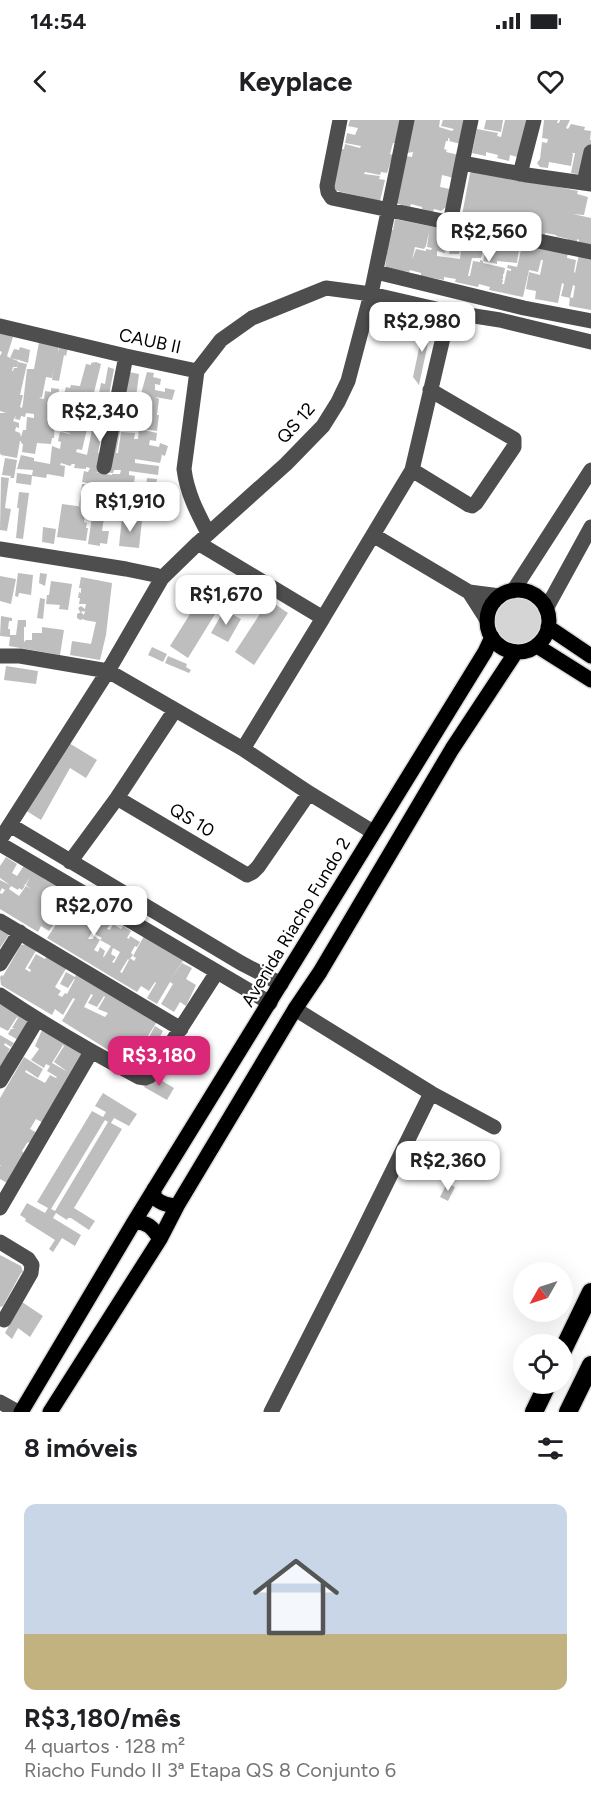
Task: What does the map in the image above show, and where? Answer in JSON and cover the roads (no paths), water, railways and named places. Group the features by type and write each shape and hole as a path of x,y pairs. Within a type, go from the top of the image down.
{"highway":[{"path":"571,1334 591,1292"},
{"path":"568,1412 591,1365"},
{"path":"534,1412 543,1394"}],"main road":[{"path":"523,591 533,594 546,609 549,618 546,634 537,646 524,652 507,650 498,645 488,629 489,611 494,602 507,593 523,591"},
{"path":"548,627 591,656"},
{"name":"Avenida Riacho Fundo 2","path":"20,1412 154,1189 486,652 492,637"},
{"path":"537,646 591,680"},
{"path":"50,1412 160,1239 177,1206 295,1009 320,972 452,749 516,652"},
{"path":"154,1189 154,1197 158,1201 166,1205 177,1206"},
{"path":"134,1222 141,1221 148,1224 160,1239"}],"street":[{"path":"340,120 327,186 332,198 591,252"},
{"name":"QS 12","path":"108,671 162,578 286,464 322,426 338,402 348,381 371,294 407,120"},
{"path":"450,223 471,120"},
{"path":"520,174 534,120"},
{"path":"462,163 587,183 591,152"},
{"path":"376,272 524,308 591,321"},
{"path":"198,371 221,340 252,318 326,288 371,294 591,342"},
{"path":"500,321 505,314 507,303"},
{"path":"519,326 520,313 524,308"},
{"path":"243,749 412,470 449,312"},
{"name":"CAUB II","path":"0,326 198,371 184,469 186,484 203,538"},
{"path":"104,467 126,356"},
{"path":"412,470 472,506 514,447 514,439 430,390"},
{"path":"469,592 507,593 591,470"},
{"path":"546,609 591,527"},
{"path":"373,535 469,592 487,620"},
{"path":"203,538 323,618"},
{"path":"0,549 126,569 162,578"},
{"path":"0,656 20,656 108,671 243,749 373,832"},
{"path":"108,671 0,842 270,1003"},
{"path":"70,862 117,798 175,710"},
{"name":"QS 10","path":"117,798 247,875 258,867 309,793"},
{"path":"10,825 241,963 281,984"},
{"path":"34,864 40,850 44,847"},
{"path":"0,921 181,1029"},
{"path":"0,964 20,932"},
{"path":"233,981 241,963"},
{"path":"0,995 91,1052 145,1078 150,1076 217,972"},
{"path":"295,1009 431,1093 494,1127"},
{"path":"0,1081 37,1020"},
{"path":"0,1208 91,1052"},
{"path":"271,1412 431,1093"},
{"path":"0,1242 32,1265 31,1273 1,1321"},
{"path":"0,1402 20,1412"}]}
